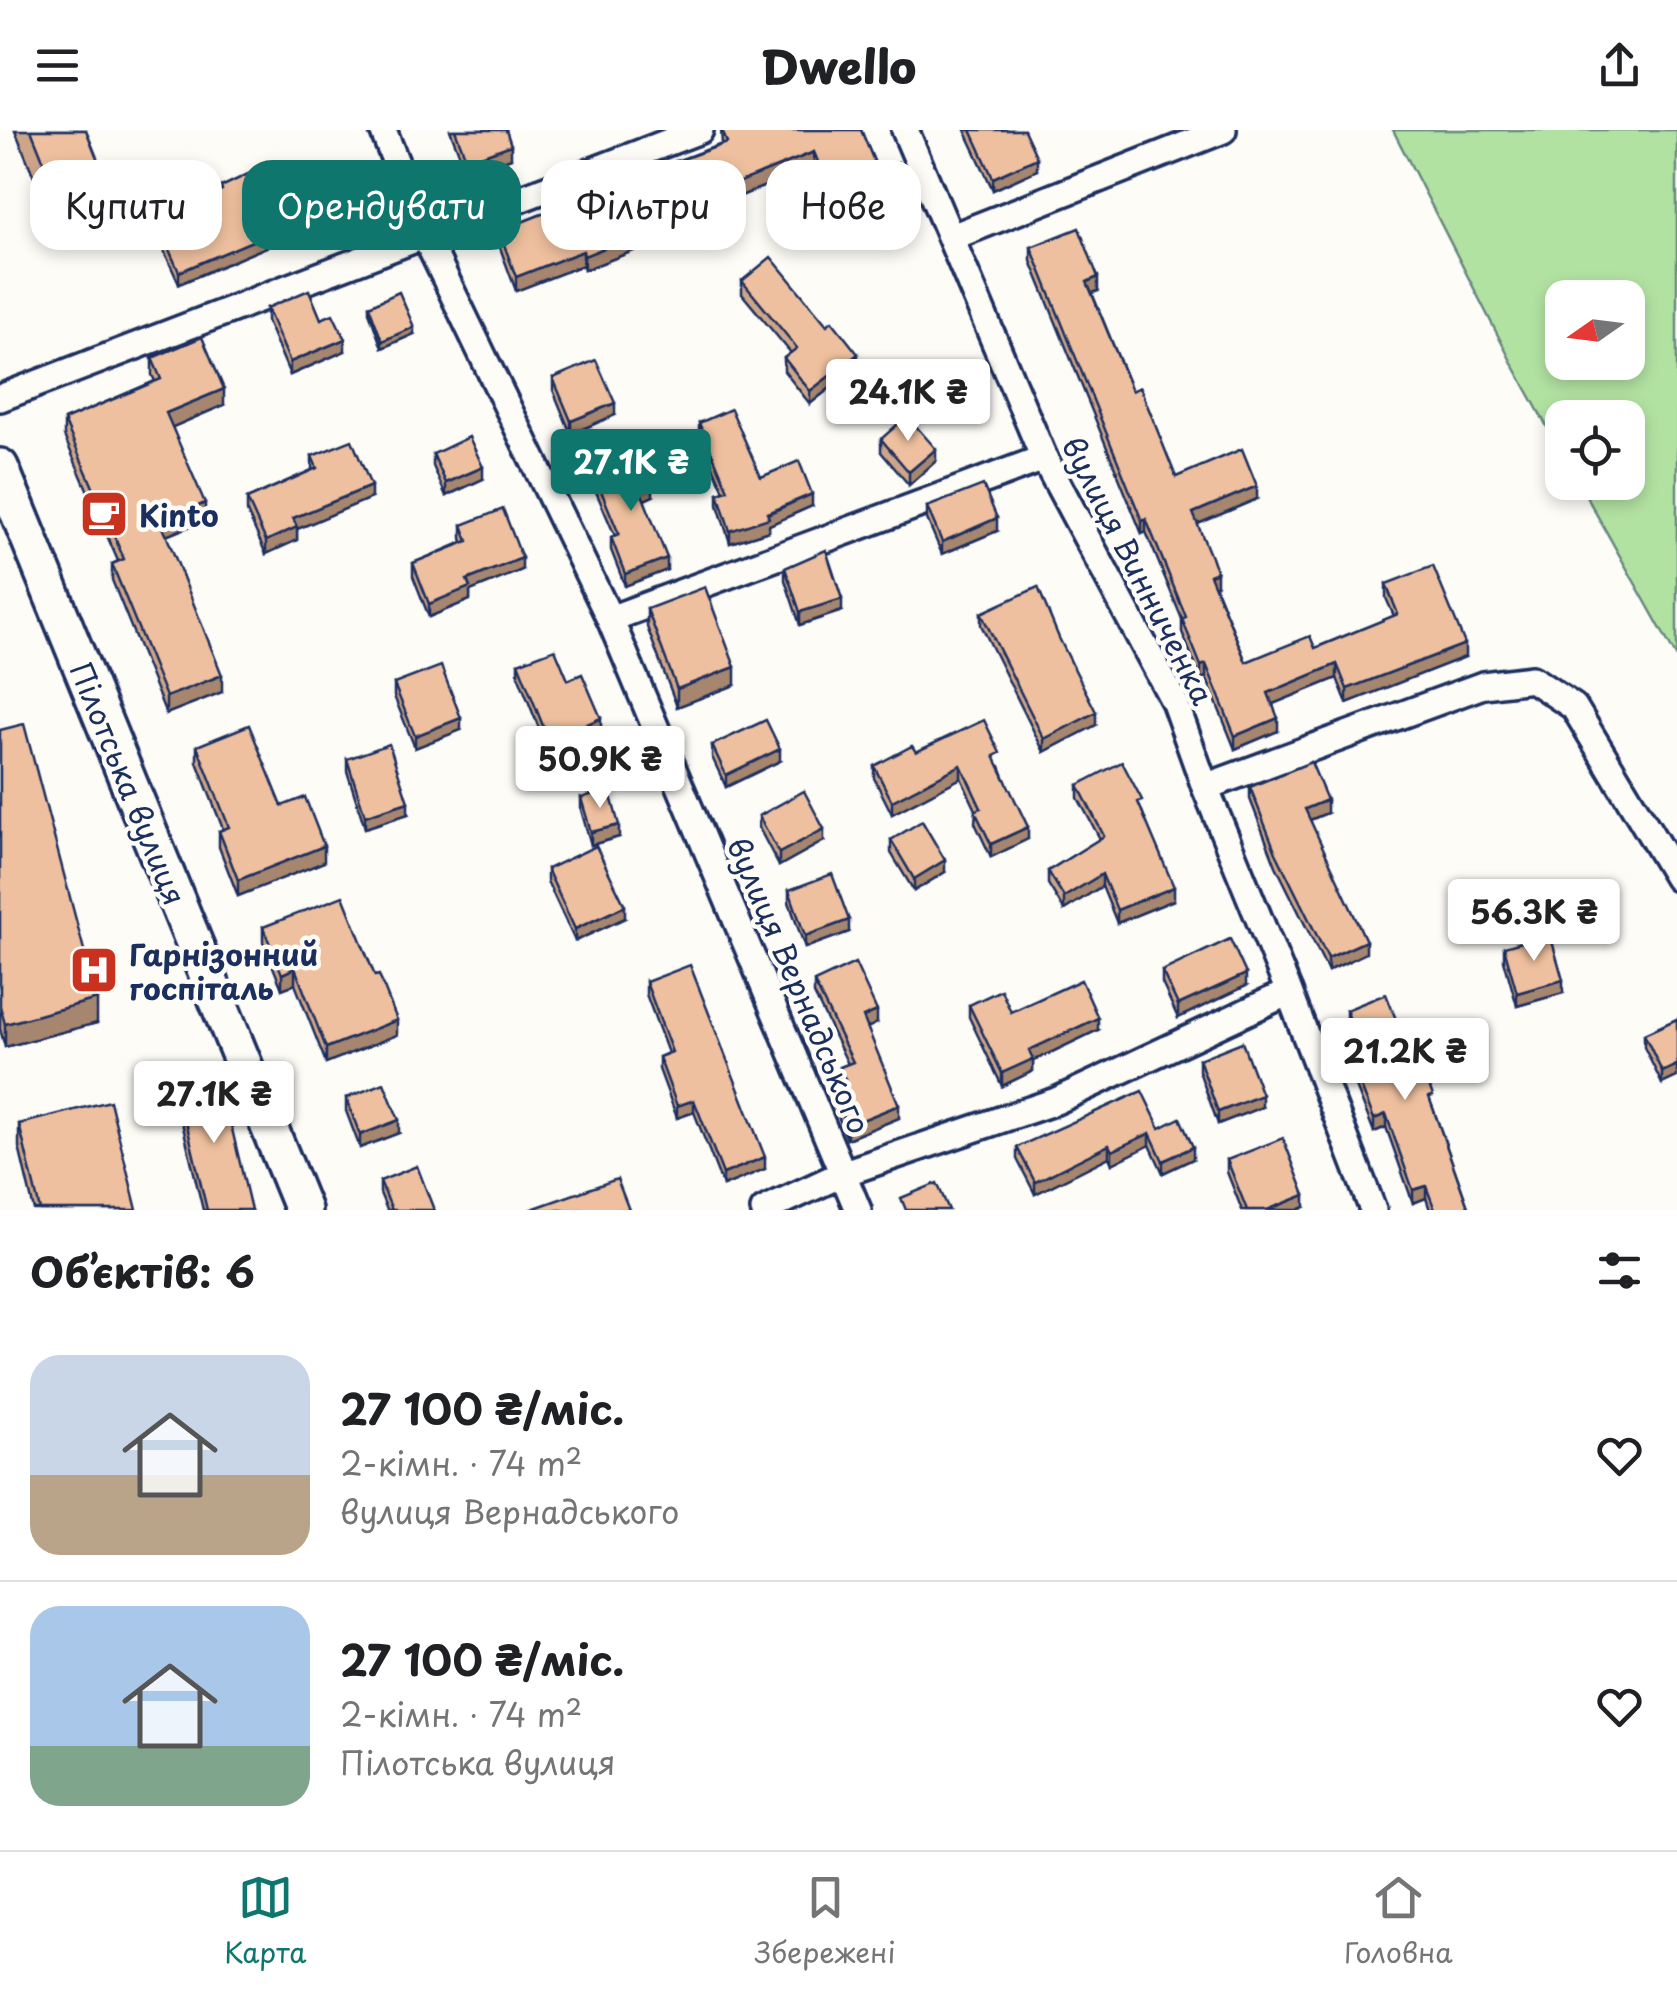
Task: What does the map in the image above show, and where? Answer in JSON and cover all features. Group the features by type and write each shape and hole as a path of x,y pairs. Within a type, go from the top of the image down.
{"street":[{"name":"вулиця Вернадського","path":"383,130 395,160"},
{"path":"521,199 700,130"},
{"name":"вулиця Винниченка","path":"905,130 1044,458 1175,703 1204,787 1289,992 1372,1210"},
{"path":"952,236 1222,130"},
{"path":"0,398 388,250"},
{"name":"вулиця Вернадського","path":"432,250 610,618 858,1210"},
{"path":"610,618 1044,458"},
{"name":"Пілотська вулиця","path":"0,468 303,1210"},
{"path":"1204,787 1483,685 1532,679 1574,707 1677,878"},
{"path":"764,1210 844,1173 1056,1101 1289,992"}],"green space":[{"path":"1393,130 1677,130 1677,658 1589,500 1645,500 1645,400 1545,400 1545,423"}],"building":[{"path":"31,130 86,130 98,160 43,160"},
{"path":"455,130 506,130 511,145 467,160"},
{"path":"722,130 861,130 873,160 817,160 814,152 794,160 766,160 766,171 746,179 746,160 680,160 727,143"},
{"path":"971,130 1024,130 1037,158 993,178"},
{"path":"242,177 242,245 179,272 169,250 222,250 222,187"},
{"path":"541,214 541,250 599,250 584,256 583,251 516,277 506,250 521,250 521,222"},
{"path":"1079,228 1098,277 1087,282 1132,391 1140,387 1176,477 1242,449 1257,486 1193,513 1217,572 1210,575 1246,662 1310,636 1315,648 1398,614 1386,584 1433,566 1465,644 1347,689 1337,664 1268,693 1278,718 1235,736 1206,664 1201,666 1182,619 1186,617 1146,519 1142,521 1031,247"},
{"path":"771,257 827,325 832,321 858,354 810,391 784,358 797,348 742,281"},
{"path":"309,290 321,319 333,314 345,339 290,362 267,308"},
{"path":"399,292 414,327 382,341 369,306"},
{"path":"202,337 224,389 166,413 205,503 161,522 222,675 166,697 112,564 124,559 64,420 161,379 152,358"},
{"path":"596,360 615,403 571,421 553,378"},
{"path":"731,409 761,477 799,461 812,494 767,513 769,518 730,531 718,493 728,490 699,423"},
{"path":"907,416 936,449 909,472 881,439"},
{"path":"469,437 483,467 446,483 433,454"},
{"path":"352,440 371,486 293,518 297,527 266,541 247,499 317,468 312,456"},
{"path":"640,455 653,484 640,489 667,558 625,574 611,537 619,534 594,474"},
{"path":"983,485 997,518 942,542 927,507"},
{"path":"503,509 522,558 467,580 470,587 429,604 413,563 468,541 462,525"},
{"path":"826,550 842,599 800,612 785,568"},
{"path":"705,587 735,667 677,689 647,609"},
{"path":"1038,587 1096,712 1044,739 981,613"},
{"path":"555,649 568,680 582,674 601,718 549,741 518,663"},
{"path":"441,666 461,718 415,736 394,684"},
{"path":"766,720 780,749 726,775 712,745"},
{"path":"984,720 1000,753 994,756 1028,827 991,844 975,811 981,808 961,765 892,801 874,766 912,746 916,752"},
{"path":"24,724 97,999 5,1024 0,1006 0,730"},
{"path":"249,725 282,806 305,797 324,846 238,880 219,831 229,827 197,746"},
{"path":"389,744 408,802 365,816 347,759"},
{"path":"1122,762 1142,800 1138,802 1174,887 1117,910 1102,874 1064,897 1048,871 1104,836 1078,785"},
{"path":"1311,762 1327,800 1305,809 1366,941 1328,958 1276,853 1250,787"},
{"path":"609,789 619,825 591,832 581,798"},
{"path":"804,791 824,829 779,853 759,816"},
{"path":"922,821 945,860 914,879 891,840"},
{"path":"596,846 625,906 575,929 547,869"},
{"path":"832,874 849,920 805,936 789,890"},
{"path":"343,896 397,1020 326,1048 295,968 282,974 263,927"},
{"path":"1550,934 1563,980 1517,993 1504,947"},
{"path":"1230,939 1246,974 1178,1005 1162,971"},
{"path":"855,963 877,1011 863,1017 899,1105 847,1126 833,1091 847,1085 840,1067 853,1062 814,982"},
{"path":"690,965 765,1157 723,1174 694,1100 677,1106 659,1057 672,1052 646,982"},
{"path":"1081,980 1098,1018 1029,1050 1033,1059 1002,1073 969,1005 1001,990 1011,1012"},
{"path":"1386,994 1408,1050 1415,1047 1469,1210 1435,1210 1426,1186 1413,1190 1386,1114 1374,1119 1355,1071 1369,1066 1346,1010"},
{"path":"1677,1019 1677,1065 1662,1072 1644,1034"},
{"path":"1242,1042 1262,1095 1218,1112 1199,1059"},
{"path":"220,1078 251,1210 207,1210 178,1088"},
{"path":"384,1083 399,1120 360,1135 346,1098"},
{"path":"1142,1091 1160,1128 1180,1118 1193,1147 1163,1161 1150,1133 1112,1151 1109,1145 1035,1182 1017,1147"},
{"path":"110,1101 137,1210 40,1210 19,1124"},
{"path":"1283,1138 1305,1195 1267,1210 1247,1210 1227,1160"},
{"path":"417,1166 434,1210 392,1210 380,1181"},
{"path":"617,1179 629,1210 529,1210"},
{"path":"937,1183 949,1210 906,1210 901,1198"}],"place":[{"name":"Kinto","path":"104,514"},
{"name":"Гарнізонний госпіталь","path":"94,970"}]}
